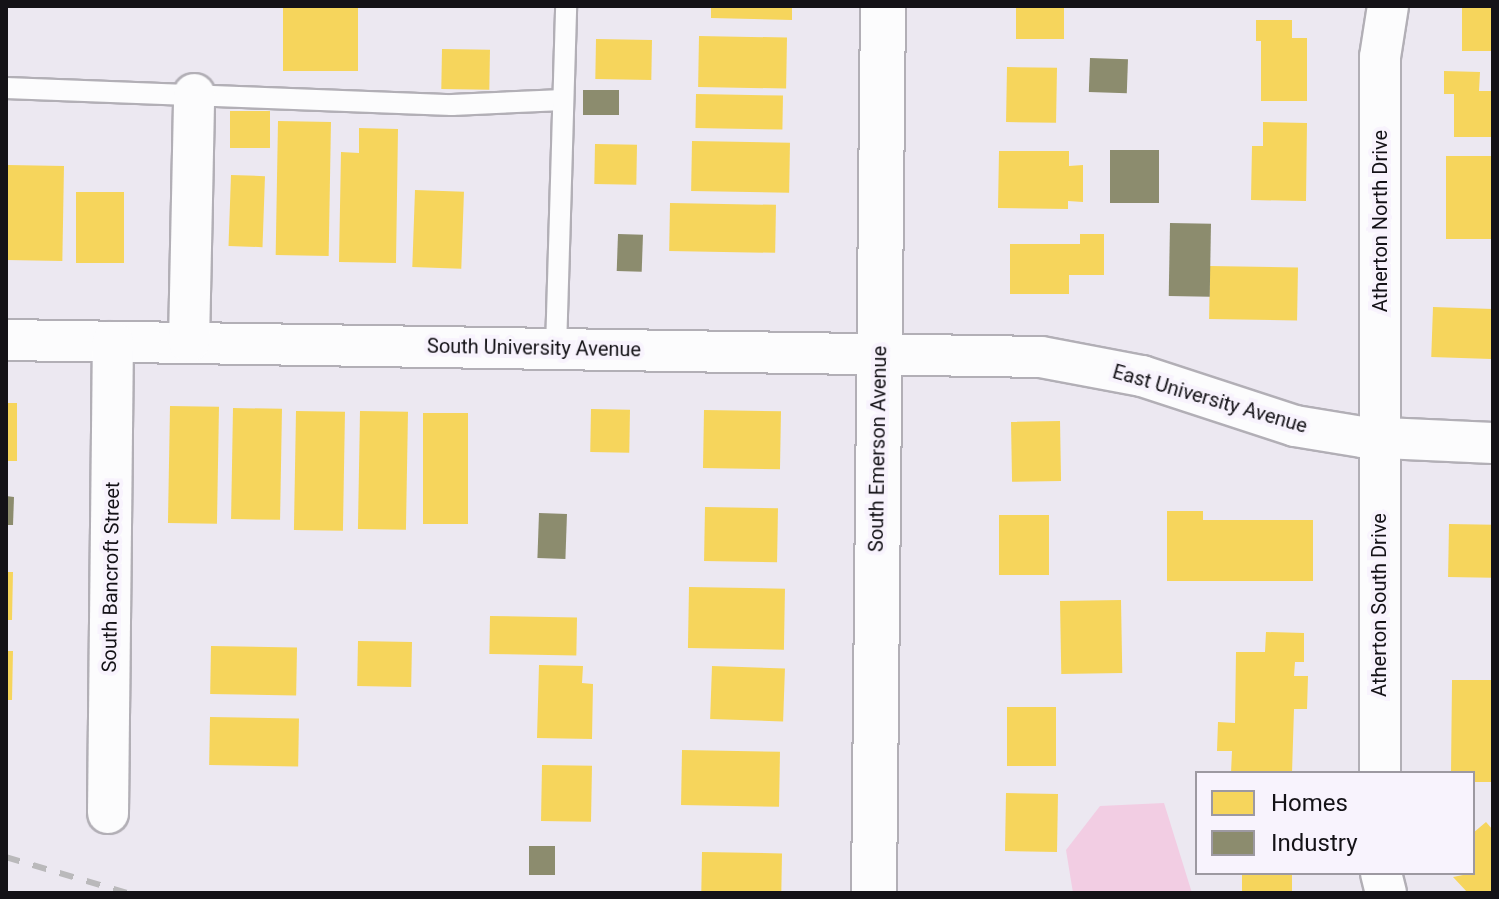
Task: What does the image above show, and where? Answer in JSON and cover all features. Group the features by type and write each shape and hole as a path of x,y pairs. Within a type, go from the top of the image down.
{"main road":[{"name":"South Emerson Avenue","path":"874,893 883,6"}],"street":[{"name":"Atherton North Drive","path":"1379,437 1380,40 1388,6"},
{"path":"189,342 194,94"},
{"path":"6,340 113,342"},
{"name":"South University Avenue","path":"113,342 879,354"},
{"name":"South Bancroft Street","path":"108,813 113,342"},
{"name":"East University Avenue","path":"879,354 1066,361 1142,376 1295,426 1379,437 1493,443"},
{"name":"Atherton South Drive","path":"1379,437 1380,771"}],"lane":[{"path":"556,349 566,6"},
{"path":"6,88 452,105 563,100"}],"shaded area":[{"path":"1164,803 1192,893 1073,893 1066,850 1100,806"}],"building: Homes":[{"path":"283,6 358,6 358,71 283,71"},
{"path":"711,6 792,6 792,20 711,18"},
{"path":"1016,6 1064,6 1064,39 1016,39"},
{"path":"1462,6 1493,6 1493,51 1462,51"},
{"path":"1256,20 1292,20 1292,38 1307,38 1307,101 1261,101 1261,41 1256,41"},
{"path":"699,36 787,38 786,89 698,87"},
{"path":"596,39 652,40 651,80 595,79"},
{"path":"442,49 490,50 489,90 441,89"},
{"path":"1007,67 1057,68 1056,123 1006,122"},
{"path":"1444,71 1480,72 1479,91 1493,91 1493,137 1454,137 1454,94 1444,94"},
{"path":"696,94 783,96 782,130 695,128"},
{"path":"230,111 270,111 270,148 230,148"},
{"path":"278,121 331,122 329,256 276,255"},
{"path":"1263,122 1307,123 1306,201 1251,200 1252,146 1263,146"},
{"path":"359,128 398,129 396,263 339,262 341,152 359,153"},
{"path":"692,141 790,143 789,193 691,191"},
{"path":"595,144 637,145 636,185 594,184"},
{"path":"999,151 1069,151 1069,166 1083,165 1083,202 1068,201 1068,209 998,208"},
{"path":"1446,156 1492,156 1492,239 1446,239"},
{"path":"8,165 64,166 62,261 6,260"},
{"path":"231,175 265,176 263,247 229,246"},
{"path":"415,190 464,192 461,269 412,267"},
{"path":"76,192 124,192 124,263 76,263"},
{"path":"670,203 776,205 775,253 669,251"},
{"path":"1080,234 1104,234 1104,275 1069,275 1069,294 1010,294 1010,244 1080,244"},
{"path":"1210,266 1298,268 1297,321 1209,319"},
{"path":"1433,307 1493,309 1491,359 1431,357"},
{"path":"6,403 17,403 17,461 6,461"},
{"path":"170,406 219,407 217,524 168,523"},
{"path":"233,408 282,409 280,520 231,519"},
{"path":"591,409 630,410 629,453 590,452"},
{"path":"704,410 781,411 780,469 703,468"},
{"path":"296,411 345,412 343,531 294,530"},
{"path":"360,411 408,412 406,530 358,529"},
{"path":"423,413 468,413 468,524 423,524"},
{"path":"1060,421 1061,481 1012,482 1011,422"},
{"path":"705,507 778,508 777,562 704,561"},
{"path":"1167,511 1203,511 1203,520 1313,520 1313,581 1167,581"},
{"path":"999,515 1049,515 1049,575 999,575"},
{"path":"1449,524 1493,525 1492,578 1448,577"},
{"path":"6,572 13,572 12,620 6,620"},
{"path":"689,587 785,589 784,650 688,648"},
{"path":"1121,600 1122,673 1061,674 1060,601"},
{"path":"490,616 577,618 576,656 489,654"},
{"path":"1266,632 1304,633 1304,662 1295,662 1294,676 1308,676 1307,709 1294,709 1292,771 1231,771 1232,751 1217,751 1218,722 1235,723 1236,652 1265,652"},
{"path":"358,641 412,642 411,687 357,686"},
{"path":"211,646 297,648 296,695 210,694"},
{"path":"6,651 13,651 12,700 6,700"},
{"path":"539,665 583,666 582,683 593,684 592,739 537,738"},
{"path":"712,666 785,669 783,722 710,719"},
{"path":"1452,680 1493,680 1493,782 1475,782 1475,771 1451,771"},
{"path":"1007,707 1056,707 1056,766 1007,766"},
{"path":"210,717 299,719 298,767 209,765"},
{"path":"682,750 780,752 779,807 681,805"},
{"path":"542,765 592,766 591,822 541,821"},
{"path":"1006,793 1058,794 1057,852 1005,851"},
{"path":"1486,822 1493,830 1493,893 1468,893 1453,877 1475,875 1475,831"},
{"path":"702,852 782,853 781,893 701,893"},
{"path":"1242,875 1292,875 1292,893 1242,893"}],"building: Industry":[{"path":"1090,58 1128,59 1127,93 1089,92"},
{"path":"583,90 619,90 619,115 583,115"},
{"path":"1110,150 1159,150 1159,203 1110,203"},
{"path":"1170,223 1211,224 1210,297 1169,296"},
{"path":"618,234 643,235 642,272 617,271"},
{"path":"6,496 14,497 13,525 6,525"},
{"path":"539,513 567,514 565,559 537,558"},
{"path":"529,846 555,846 555,875 529,875"}],"railway":[{"path":"6,857 127,893"}]}
